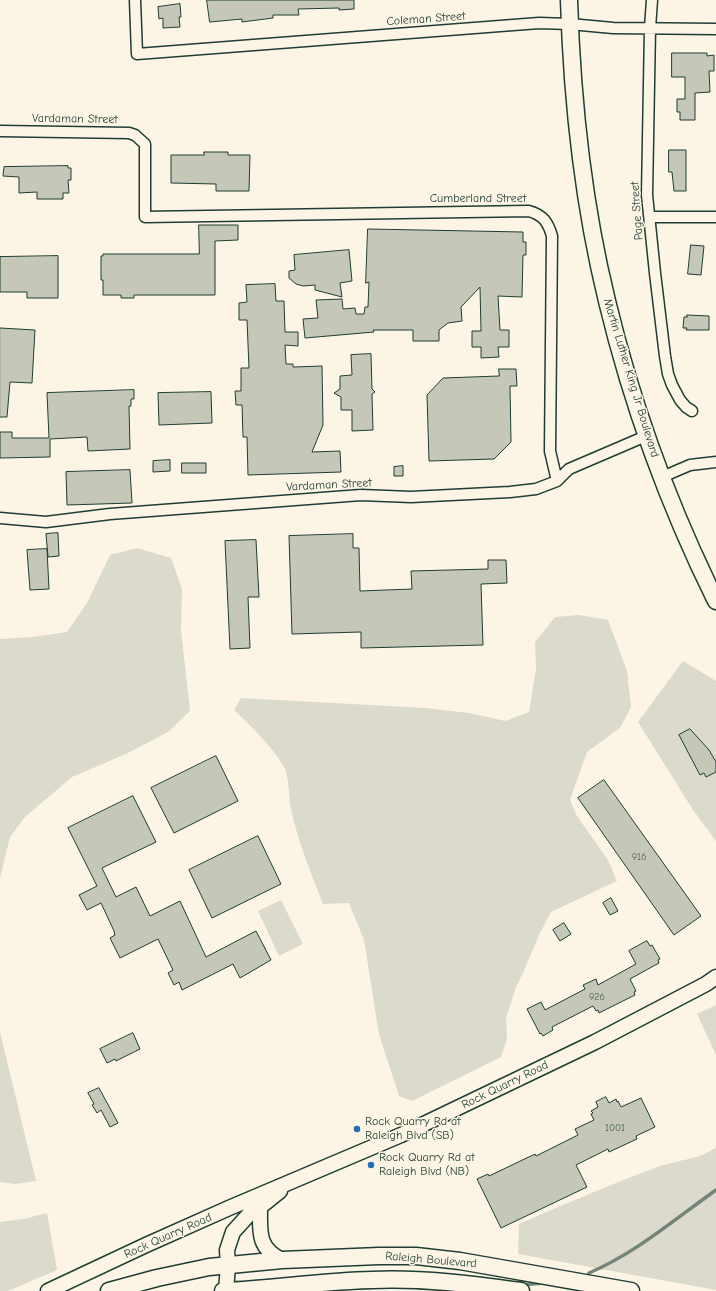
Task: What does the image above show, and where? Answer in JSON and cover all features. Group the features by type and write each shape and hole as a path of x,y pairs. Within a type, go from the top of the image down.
{"main road":[{"name":"Martin Luther King Jr Boulevard","path":"569,0 577,120 587,197 607,301 646,436 690,545 716,601"},
{"name":"Rock Quarry Road","path":"48,1291 269,1190 289,1183 401,1134 582,1048 706,984 716,977"},
{"name":"Rock Quarry Road","path":"226,1291 228,1265 241,1237 258,1215 260,1206 275,1196 289,1183"},
{"path":"260,1206 260,1229 262,1243 271,1255 282,1260"},
{"name":"Raleigh Boulevard","path":"228,1265 282,1260 416,1256 460,1260 596,1288 631,1291"},
{"path":"109,1291 156,1278 208,1267 228,1265"},
{"name":"Raleigh Boulevard","path":"226,1291 329,1282 373,1280 454,1282 521,1291"}],"street":[{"name":"Coleman Street","path":"135,0 138,54 539,23 613,28 716,29"},
{"name":"Page Street","path":"652,0 650,28 647,188 668,374 680,400 692,411"},
{"name":"Vardaman Street","path":"0,131 129,133 135,135 145,144 145,217"},
{"name":"Cumberland Street","path":"145,217 529,211 544,218 552,236 550,451 557,481"},
{"path":"650,218 716,217"},
{"name":"Vardaman Street","path":"0,518 46,522 110,514 361,495 411,497 510,492 536,489 557,481 568,469 646,436"},
{"path":"662,478 690,465 716,462"}],"shaded area":[{"path":"137,548 171,558 182,589 181,630 190,711 168,732 126,754 72,777 25,817 10,837 0,878 0,639 33,637 67,632 87,603 110,555"},
{"path":"579,615 608,620 627,671 631,707 620,728 587,752 570,800 577,816 608,860 617,881 551,912 516,987 506,1018 507,1039 501,1057 412,1101 399,1096 379,1034 364,940 349,903 323,904 297,833 291,809 286,771 267,744 234,710 241,698 426,708 469,713 505,721 529,712 536,669 535,642 555,617"},
{"path":"683,661 716,681 716,841 693,810 638,722"},
{"path":"281,900 303,944 279,956 258,911"},
{"path":"716,1005 716,1055 697,1014"},
{"path":"0,1032 36,1181 15,1184 0,1182"},
{"path":"716,1147 716,1290 518,1254 519,1224 623,1180 665,1164 702,1155"},
{"path":"47,1213 57,1270 8,1291 0,1291 0,1222 23,1219"}],"building":[{"path":"207,0 354,0 354,9 298,9 299,15 273,15 273,18 242,22 242,19 210,22"},
{"path":"180,4 180,27 163,28 163,18 159,19 158,7"},
{"path":"672,53 707,53 707,56 714,55 714,71 709,71 710,92 695,93 695,120 680,120 680,112 677,112 677,99 685,99 685,77 672,77"},
{"path":"669,150 686,150 686,191 674,191 672,172 669,172"},
{"path":"204,152 228,152 228,155 250,155 249,191 216,191 216,184 171,183 171,155 204,155"},
{"path":"68,166 68,168 71,168 71,180 68,180 69,193 63,193 63,199 37,199 37,192 19,193 19,177 3,176 4,167"},
{"path":"199,225 238,225 238,240 215,241 215,295 134,295 134,298 121,298 121,295 103,295 103,280 101,280 101,256 103,256 103,254 199,254"},
{"path":"368,229 523,232 523,242 526,242 526,255 523,255 522,297 498,296 500,330 509,330 509,347 498,347 499,357 481,358 481,347 472,347 472,331 481,331 480,287 461,307 462,321 448,323 439,330 439,341 413,341 413,330 373,330 374,332 305,338 303,319 318,318 316,300 342,299 343,309 355,308 356,314 364,314 365,307 368,307 369,282 366,283"},
{"path":"691,245 704,246 701,275 688,274"},
{"path":"349,250 352,281 340,283 342,297 315,290 315,285 303,286 296,284 289,278 289,271 295,270 294,255"},
{"path":"58,256 58,298 27,298 27,292 0,292 0,257"},
{"path":"275,284 276,301 284,301 285,332 298,332 298,346 285,345 286,364 293,364 293,367 322,366 323,425 312,452 340,451 341,472 248,475 247,437 243,437 242,405 236,405 235,391 241,391 241,368 249,368 247,320 239,320 239,303 247,302 246,285"},
{"path":"687,315 709,316 709,330 686,330 687,328 683,328 684,317 687,317"},
{"path":"0,328 35,330 32,383 10,382 7,417 0,417"},
{"path":"371,354 372,389 375,392 372,394 373,430 352,431 352,410 341,410 341,397 334,393 340,389 340,376 352,375 351,355"},
{"path":"499,369 516,369 517,386 510,386 511,442 494,459 429,461 427,395 443,378 499,376"},
{"path":"134,390 134,399 131,399 131,406 129,406 130,449 88,451 87,437 50,439 50,457 0,458 0,432 12,432 12,438 49,438 47,393"},
{"path":"211,392 212,423 159,425 158,393"},
{"path":"170,460 170,471 153,472 153,461"},
{"path":"182,463 206,463 206,473 182,473"},
{"path":"403,466 403,476 394,476 394,467"},
{"path":"130,470 132,503 67,505 66,472"},
{"path":"58,533 59,556 48,557 46,534"},
{"path":"353,534 353,548 359,548 360,591 412,589 411,571 488,569 488,560 506,560 507,583 481,584 483,645 361,648 361,632 292,634 289,536"},
{"path":"256,540 259,597 248,597 250,648 230,649 225,541"},
{"path":"47,549 49,589 30,590 27,550"},
{"path":"690,729 709,750 716,762 716,772 706,777 704,773 700,775 679,735"},
{"path":"216,756 238,801 174,833 151,788"},
{"path":"604,780 701,916 674,935 578,798"},
{"path":"133,796 156,842 102,868 116,897 136,887 150,916 180,901 206,957 256,931 271,960 240,978 233,964 182,990 179,982 174,985 168,973 173,970 158,939 120,958 110,938 115,935 114,931 101,903 87,910 79,895 97,886 68,828"},
{"path":"258,836 281,884 212,918 189,870"},
{"path":"611,898 618,911 610,915 603,903"},
{"path":"564,923 571,934 560,941 553,930"},
{"path":"647,941 650,946 652,945 660,959 658,960 659,963 630,979 636,991 634,992 635,995 599,1013 593,1006 552,1027 553,1030 543,1036 541,1033 540,1034 527,1009 541,1002 545,1010 585,989 583,985 596,979 598,985 636,964 629,951"},
{"path":"133,1033 140,1049 116,1061 115,1059 107,1063 100,1049"},
{"path":"99,1088 118,1123 110,1127 101,1110 97,1113 92,1105 94,1104 88,1093"},
{"path":"606,1097 609,1103 616,1099 621,1107 641,1098 655,1127 636,1136 637,1139 609,1152 608,1149 576,1165 587,1187 501,1228 477,1179 488,1174 489,1176 535,1154 536,1156 578,1135 575,1129 594,1120 591,1114 593,1113 591,1111 598,1107 596,1102"}],"waterway":[{"path":"589,1273 639,1246 716,1190"},
{"path":"522,1285 542,1283"}],"place":[{"name":"Rock Quarry Rd at Raleigh Blvd (SB)","path":"357,1129"},
{"name":"Rock Quarry Rd at Raleigh Blvd (NB)","path":"371,1165"}]}
